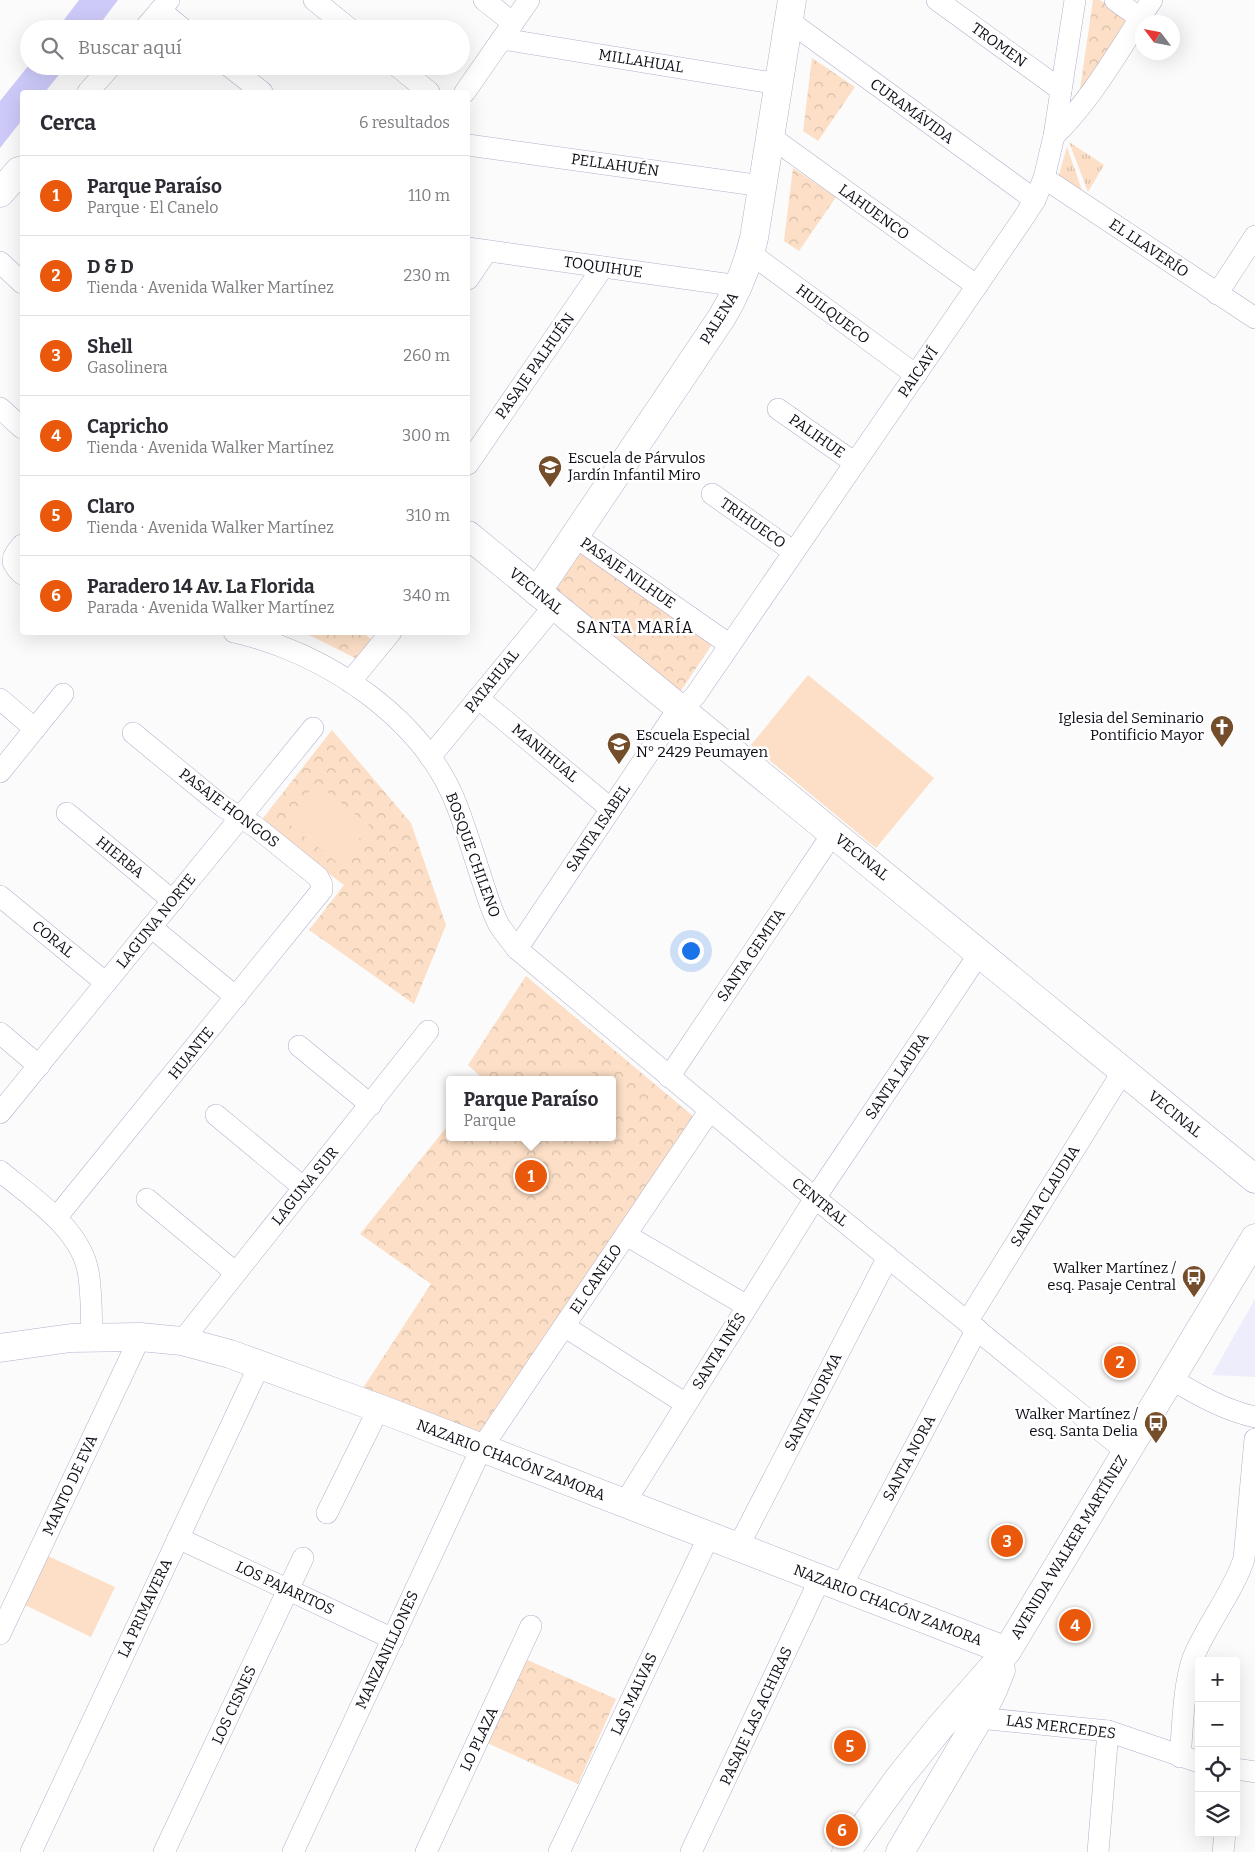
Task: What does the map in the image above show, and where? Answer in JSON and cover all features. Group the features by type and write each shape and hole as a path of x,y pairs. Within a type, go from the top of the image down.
{"street":[{"path":"314,0 339,20"},
{"path":"484,0 508,31"},
{"path":"466,90 529,0"},
{"name":"TROMEN","path":"937,0 1061,90"},
{"name":"PAICAVÍ","path":"682,710 695,696 1035,200 1044,178 1054,136 1075,0"},
{"path":"1115,0 1136,15"},
{"path":"1142,15 1152,0"},
{"path":"152,20 165,5 176,20"},
{"name":"PALENA","path":"545,599 574,536 722,317 739,286 750,253 763,186 791,11"},
{"name":"CURAMÁVIDA","path":"791,11 1035,200"},
{"path":"1054,136 1084,103 1135,26"},
{"name":"MILLAHUAL","path":"508,31 779,84"},
{"path":"94,90 105,75"},
{"path":"240,75 259,90"},
{"path":"407,75 426,90"},
{"name":"LAHUENCO","path":"770,137 977,286"},
{"name":"PELLAHUÉN","path":"470,144 763,186"},
{"path":"0,193 20,172"},
{"name":"EL LLAVERÍO","path":"1044,178 1255,318"},
{"path":"1217,294 1255,236"},
{"path":"470,273 477,250"},
{"name":"TOQUIHUE","path":"477,250 739,286"},
{"name":"HUILQUECO","path":"750,253 916,375"},
{"path":"0,262 20,281"},
{"name":"PASAJE PALHUÉN","path":"470,461 603,267"},
{"path":"0,408 20,426"},
{"name":"PALIHUE","path":"778,409 855,464"},
{"name":"TRIHUECO","path":"712,494 794,552"},
{"name":"PASAJE NILHUE","path":"574,536 730,645"},
{"name":"VECINAL","path":"470,539 1255,1179"},
{"name":"PATAHUAL","path":"430,756 478,698 545,599"},
{"name":"BOSQUE CHILENO","path":"248,635 314,661 350,682 399,721 430,756 457,806 494,915 517,949"},
{"path":"350,682 389,635"},
{"path":"0,772 63,694"},
{"name":"MANIHUAL","path":"478,698 611,809"},
{"path":"0,699 36,729"},
{"name":"SANTA ISABEL","path":"517,949 670,721 682,710"},
{"name":"LAGUNA NORTE","path":"0,1113 313,728"},
{"name":"PASAJE HONGOS","path":"133,733 222,806 256,827 318,877 322,885"},
{"name":"HIERBA","path":"67,813 173,901"},
{"name":"SANTA GEMITA","path":"669,1076 833,833"},
{"name":"HUANTE","path":"56,1218 319,895 322,885"},
{"name":"CORAL","path":"0,896 106,983"},
{"path":"151,927 236,997"},
{"name":"CENTRAL","path":"517,949 815,1198 1127,1452"},
{"name":"SANTA LAURA","path":"815,1198 979,954"},
{"name":"LAGUNA SUR","path":"182,1341 428,1031"},
{"path":"0,1033 39,1066"},
{"path":"299,1046 371,1105"},
{"name":"SANTA CLAUDIA","path":"972,1326 1123,1071"},
{"name":"EL CANELO","path":"481,1449 710,1110"},
{"path":"216,1115 304,1188"},
{"path":"0,1171 56,1218 74,1238 86,1261 92,1337"},
{"name":"SANTA INÉS","path":"624,1504 815,1198"},
{"path":"147,1199 236,1273"},
{"path":"626,1235 747,1306"},
{"name":"AVENIDA WALKER MARTÍNEZ","path":"846,1852 899,1778 941,1726 1007,1651 1255,1238"},
{"name":"SANTA NORMA","path":"738,1548 888,1257"},
{"path":"564,1326 686,1404"},
{"name":"SANTA NORA","path":"831,1583 972,1326"},
{"name":"NAZARIO CHACÓN ZAMORA","path":"2,1351 92,1337 140,1337 182,1341 214,1349 379,1408 1007,1651"},
{"name":"MANTO DE EVA","path":"0,1634 140,1337"},
{"name":"LA PRIMAVERA","path":"31,1852 260,1364"},
{"path":"1170,1379 1220,1406 1255,1417"},
{"path":"327,1513 379,1408"},
{"path":"1190,1759 1188,1680 1193,1659 1244,1559 1255,1439"},
{"name":"MANZANILLONES","path":"293,1852 481,1449"},
{"name":"LAS MALVAS","path":"559,1852 709,1536"},
{"name":"LOS PAJARITOS","path":"178,1538 393,1639"},
{"name":"LOS CISNES","path":"164,1852 303,1558"},
{"name":"PASAJE LAS ACHIRAS","path":"691,1852 831,1583"},
{"name":"LO PLAZA","path":"426,1852 531,1626"},
{"name":"AVENIDA WALKER MARTÍNEZ","path":"900,1852 979,1718 993,1690 1007,1651"},
{"name":"LAS MERCEDES","path":"979,1718 1108,1731 1190,1759"},
{"path":"1098,1852 1108,1731"},
{"path":"1240,1770 1255,1772"},
{"path":"1223,1852 1225,1837"}],"shaded area":[{"path":"1255,1299 1255,1377 1212,1375"}],"green space":[{"path":"1093,0 1100,0 1131,20 1079,96"},
{"path":"812,58 855,87 818,141 803,131"},
{"path":"1069,142 1104,165 1088,192"},
{"path":"1067,147 1084,196 1058,178"},
{"path":"793,168 836,197 799,251 784,241"},
{"path":"581,547 715,640 678,695 551,593"},
{"path":"309,635 366,635 375,642 359,660"},
{"path":"808,675 934,778 876,848 751,745"},
{"path":"332,730 411,823 446,925 414,1004 309,930 344,885 260,822"},
{"path":"316,783 370,826 339,864 285,821"},
{"path":"526,976 694,1117 482,1433 363,1388 431,1284 360,1234 446,1128 446,1141 616,1141 616,1076 480,1076 468,1065"},
{"path":"570,1055 597,1076 553,1076"},
{"path":"616,1091 628,1100 616,1115"},
{"path":"48,1556 115,1587 91,1637 25,1605"},
{"path":"523,1658 616,1699 578,1784 485,1742"}],"water":[{"path":"79,0 118,0 103,20 64,20"},
{"path":"21,75 59,75 47,90 20,90 20,123 0,148 0,101"}],"place":[{"name":"Escuela de Párvulos Jardín Infantil Miro","path":"550,488"},
{"name":"Iglesia del Seminario Pontificio Mayor","path":"1222,748"},
{"name":"Escuela Especial N° 2429 Peumayen","path":"619,765"},
{"name":"Parque Paraíso","path":"531,1176"},
{"name":"Walker Martínez / esq. Pasaje Central","path":"1194,1298"},
{"name":"D & D","path":"1120,1362"},
{"name":"Walker Martínez / esq. Santa Delia","path":"1156,1444"},
{"name":"Shell","path":"1007,1541"},
{"name":"Capricho","path":"1075,1625"},
{"name":"Claro","path":"850,1746"},
{"name":"Paradero 14 Av. La Florida","path":"842,1830"}],"district":[{"name":"SANTA MARÍA","path":"635,627"}]}
